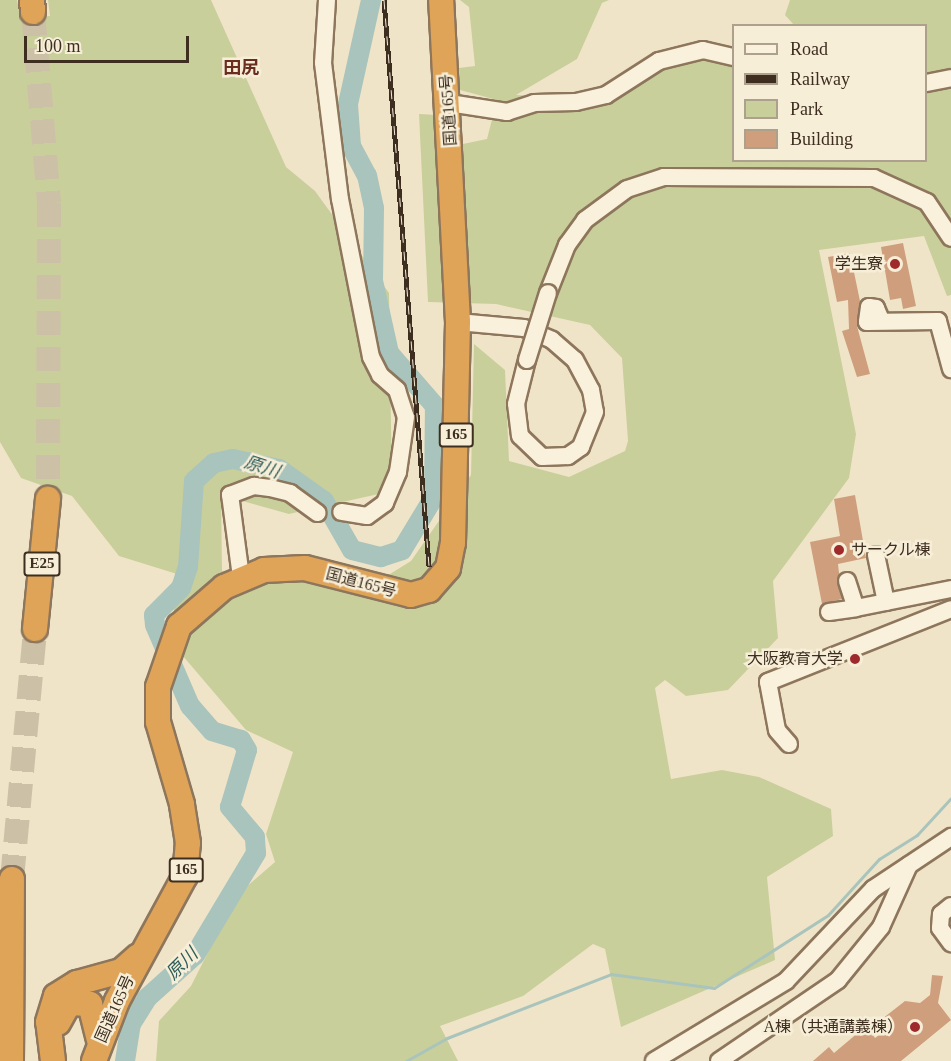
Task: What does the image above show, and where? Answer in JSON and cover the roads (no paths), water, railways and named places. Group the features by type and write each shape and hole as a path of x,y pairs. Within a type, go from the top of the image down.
{"highway":[{"name":"国道165号","path":"97,1051 117,1001 185,876 189,843 158,722 163,662 179,626 197,605 241,577 305,568 411,595 429,590 448,568 453,543 458,322 449,103 441,0"},
{"name":"E25","path":"35,629 48,499"},
{"path":"12,879 12,1061"},
{"path":"53,1061 52,1004 69,986 121,971 143,952"},
{"path":"59,1061 59,1014 69,1003 90,1004 117,1001 110,988 94,980"},
{"path":"90,1004 97,1051"}],"street":[{"path":"327,0 323,63 340,199 371,357 380,375 397,390 406,417 398,472 386,503 367,516 342,512"},
{"path":"449,103 507,112 534,103 576,102 606,95 659,61 703,50 732,57"},
{"path":"927,83 951,78"},
{"path":"458,322 524,328 552,340 575,360 591,390 595,412 581,447 568,456 542,457 520,436 516,404 527,360 548,293 567,244 585,220 627,189 664,177 874,178 927,202 951,238"},
{"path":"881,320 938,321 951,369"},
{"path":"241,577 230,495 254,486 270,488 290,493 318,513"},
{"path":"876,555 886,602"},
{"path":"848,581 856,608"},
{"path":"829,612 951,589"},
{"path":"789,744 777,730 768,682 951,609"},
{"path":"654,1061 786,981 856,905 951,837"},
{"path":"719,1061 838,980 881,927 909,865"},
{"path":"951,906 941,914 940,928 951,943"}],"waterway":[{"name":"原川","path":"125,1061 131,1024 147,998 195,955 256,853 255,837 230,807 247,750 241,740 212,731 190,706 155,625 154,615 181,588 188,567 194,481 214,463 233,459 279,469 324,501 352,550 381,557 402,550 434,497 435,406 389,353 373,281 374,208 367,176 351,146 348,104 371,0"},
{"path":"406,1061 447,1038 611,974 714,988 828,915 879,859 917,835 951,798"}],"tunnel":[{"path":"33,12 49,203 48,499"},
{"path":"12,879 35,629"}],"railway":[{"path":"384,0 429,566"}],"place":[{"name":"学生寮","path":"895,264"},
{"name":"サークル棟","path":"839,550"},
{"name":"大阪教育大学","path":"855,659"},
{"name":"A棟（共通講義棟）","path":"915,1027"}],"district":[{"name":"田尻","path":"241,68"}]}
